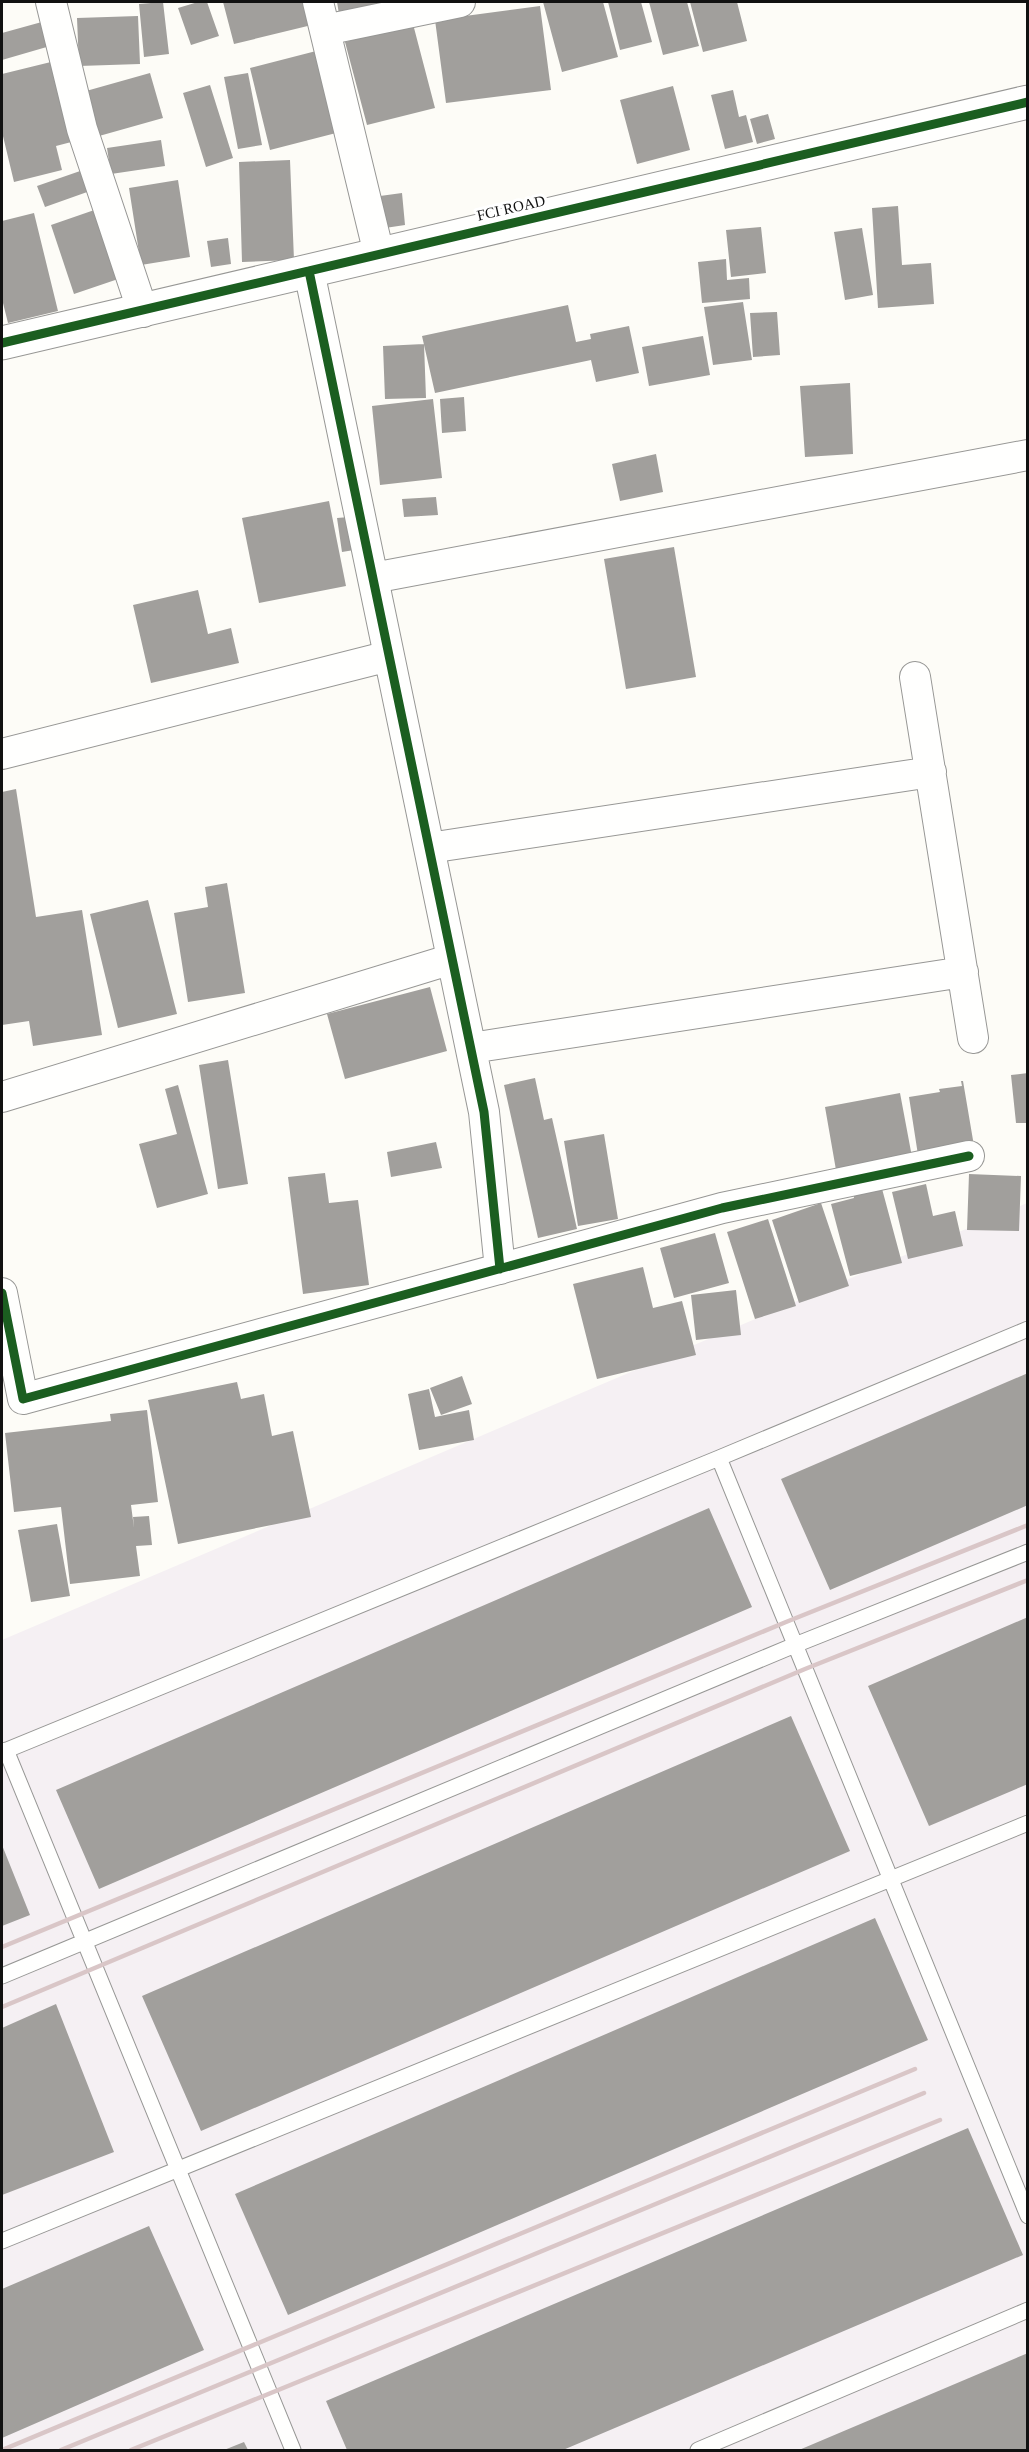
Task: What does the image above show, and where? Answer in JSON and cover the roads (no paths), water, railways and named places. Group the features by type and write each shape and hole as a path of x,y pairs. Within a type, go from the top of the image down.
{"street":[{"path":"51,2 82,129 143,312"},
{"path":"318,2 379,254"},
{"path":"325,30 460,2"},
{"name":"FCI ROAD","path":"2,343 143,312 379,254 1028,102"},
{"path":"309,271 484,1112 500,1269"},
{"path":"373,578 1028,455"},
{"path":"2,754 389,656"},
{"path":"915,677 973,1038"},
{"path":"429,848 931,772"},
{"path":"2,1097 452,959"},
{"path":"471,1048 963,972"},
{"path":"2,1293 23,1399 722,1208 969,1156"}],"lane":[{"path":"293,2451 85,1942 4,1751 1028,1329"},
{"path":"719,1458 1028,2216"},
{"path":"2,1976 795,1645 1028,1552"},
{"path":"2,2241 1028,1823"},
{"path":"698,2451 1028,2310"}],"railway":[{"path":"2,1947 786,1622 1028,1525"},
{"path":"2,2007 805,1669 1028,1580"},
{"path":"2,2450 915,2069"},
{"path":"61,2450 924,2093"},
{"path":"131,2450 940,2120"}]}
